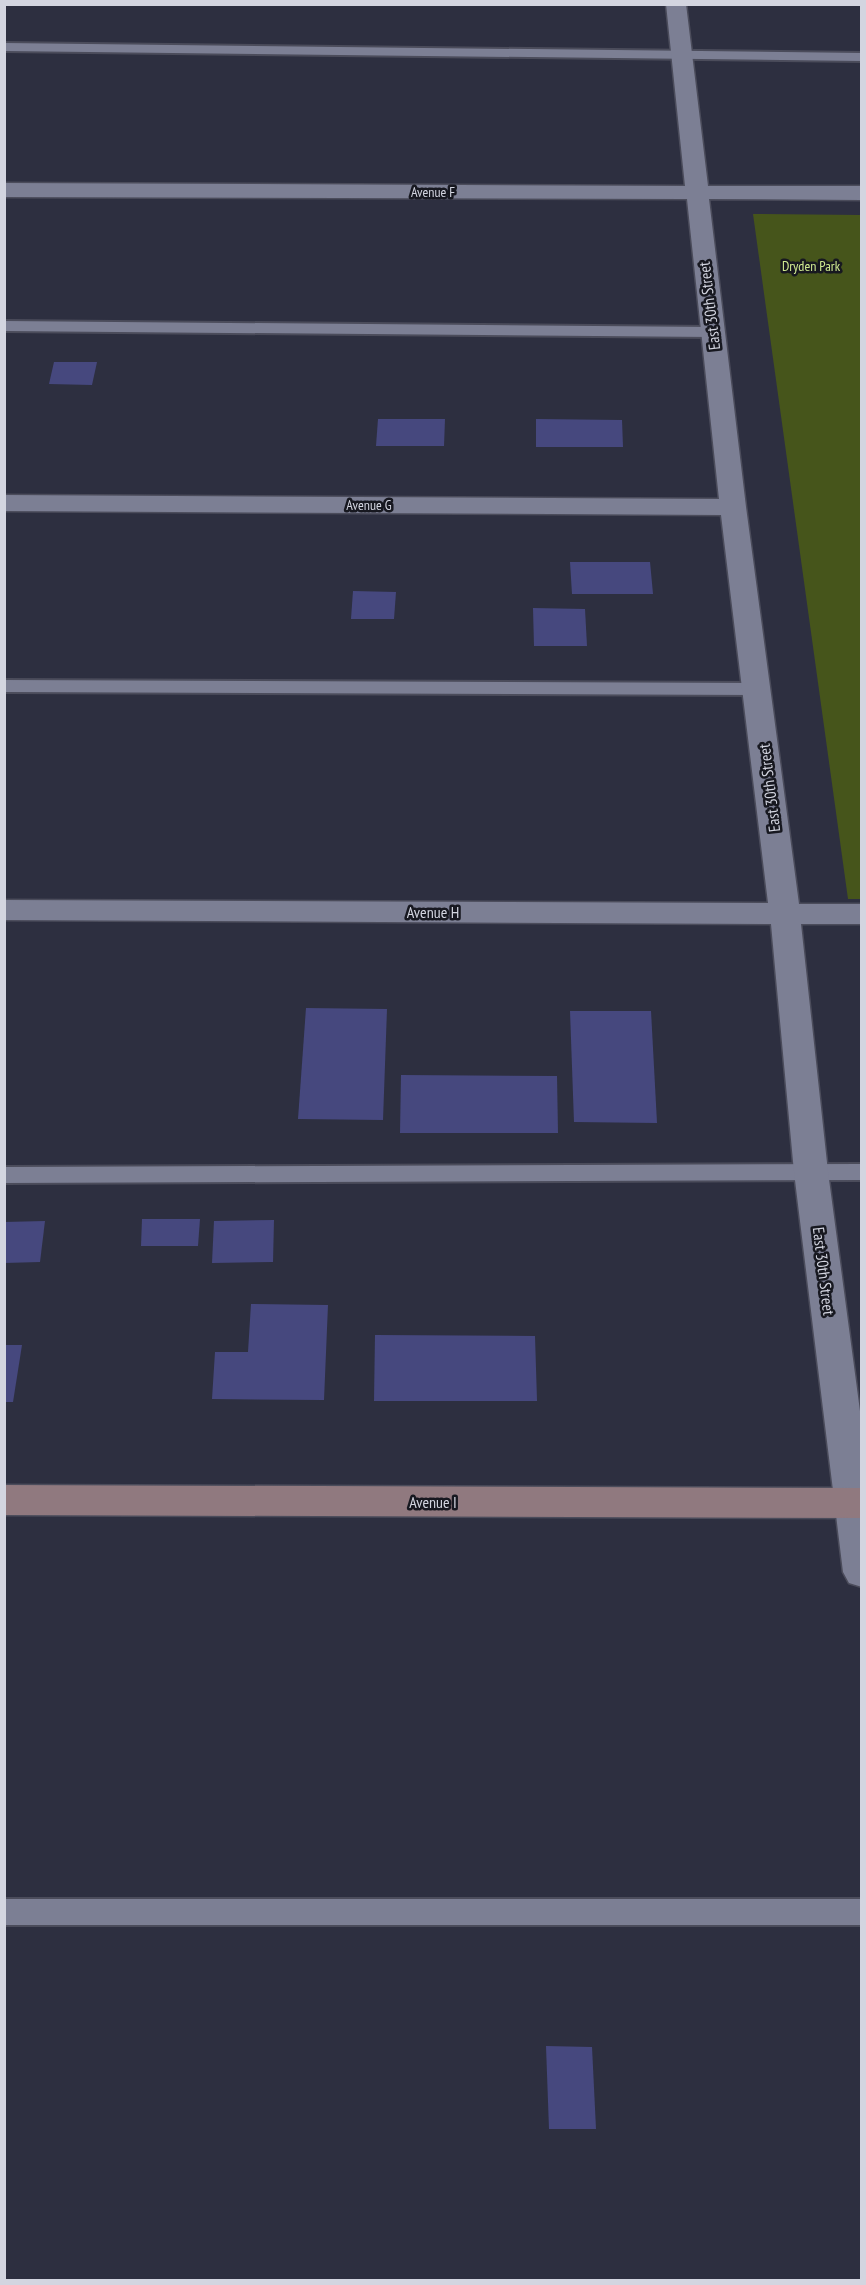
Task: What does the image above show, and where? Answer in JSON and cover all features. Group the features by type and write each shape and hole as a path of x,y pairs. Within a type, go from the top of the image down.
{"street":[{"name":"East 30th Street","path":"676,4 695,193 785,914 811,1172 857,1503 861,1572"},
{"name":"Avenue F","path":"4,190 861,193"},
{"name":"Avenue G","path":"4,503 733,507"},
{"name":"Avenue H","path":"4,910 861,914"},
{"name":"Avenue I","path":"4,1500 857,1503"}],"lane":[{"path":"4,47 861,57"},
{"path":"4,326 712,332"},
{"path":"4,686 757,689"},
{"path":"4,1174 861,1172"},
{"path":"4,1912 861,1912"}],"green space":[{"name":"Dryden Park","path":"753,214 861,215 861,899 848,899"}],"building":[{"path":"54,362 97,362 92,385 49,384"},
{"path":"378,419 445,419 444,446 376,446"},
{"path":"536,419 622,420 623,447 536,447"},
{"path":"570,562 650,562 653,594 572,594"},
{"path":"353,591 396,592 394,619 351,619"},
{"path":"533,608 585,609 587,646 534,646"},
{"path":"306,1008 387,1009 383,1120 298,1119"},
{"path":"570,1011 651,1011 657,1123 574,1122"},
{"path":"401,1075 557,1076 558,1133 400,1133"},
{"path":"142,1219 200,1219 198,1246 141,1246"},
{"path":"274,1220 273,1262 212,1263 214,1221"},
{"path":"45,1221 40,1262 4,1263 4,1222"},
{"path":"251,1304 328,1305 324,1400 212,1399 215,1352 248,1352"},
{"path":"375,1335 535,1336 537,1401 374,1401"},
{"path":"4,1345 22,1345 13,1402 4,1402"},
{"path":"546,2046 592,2047 596,2129 549,2129"}]}
